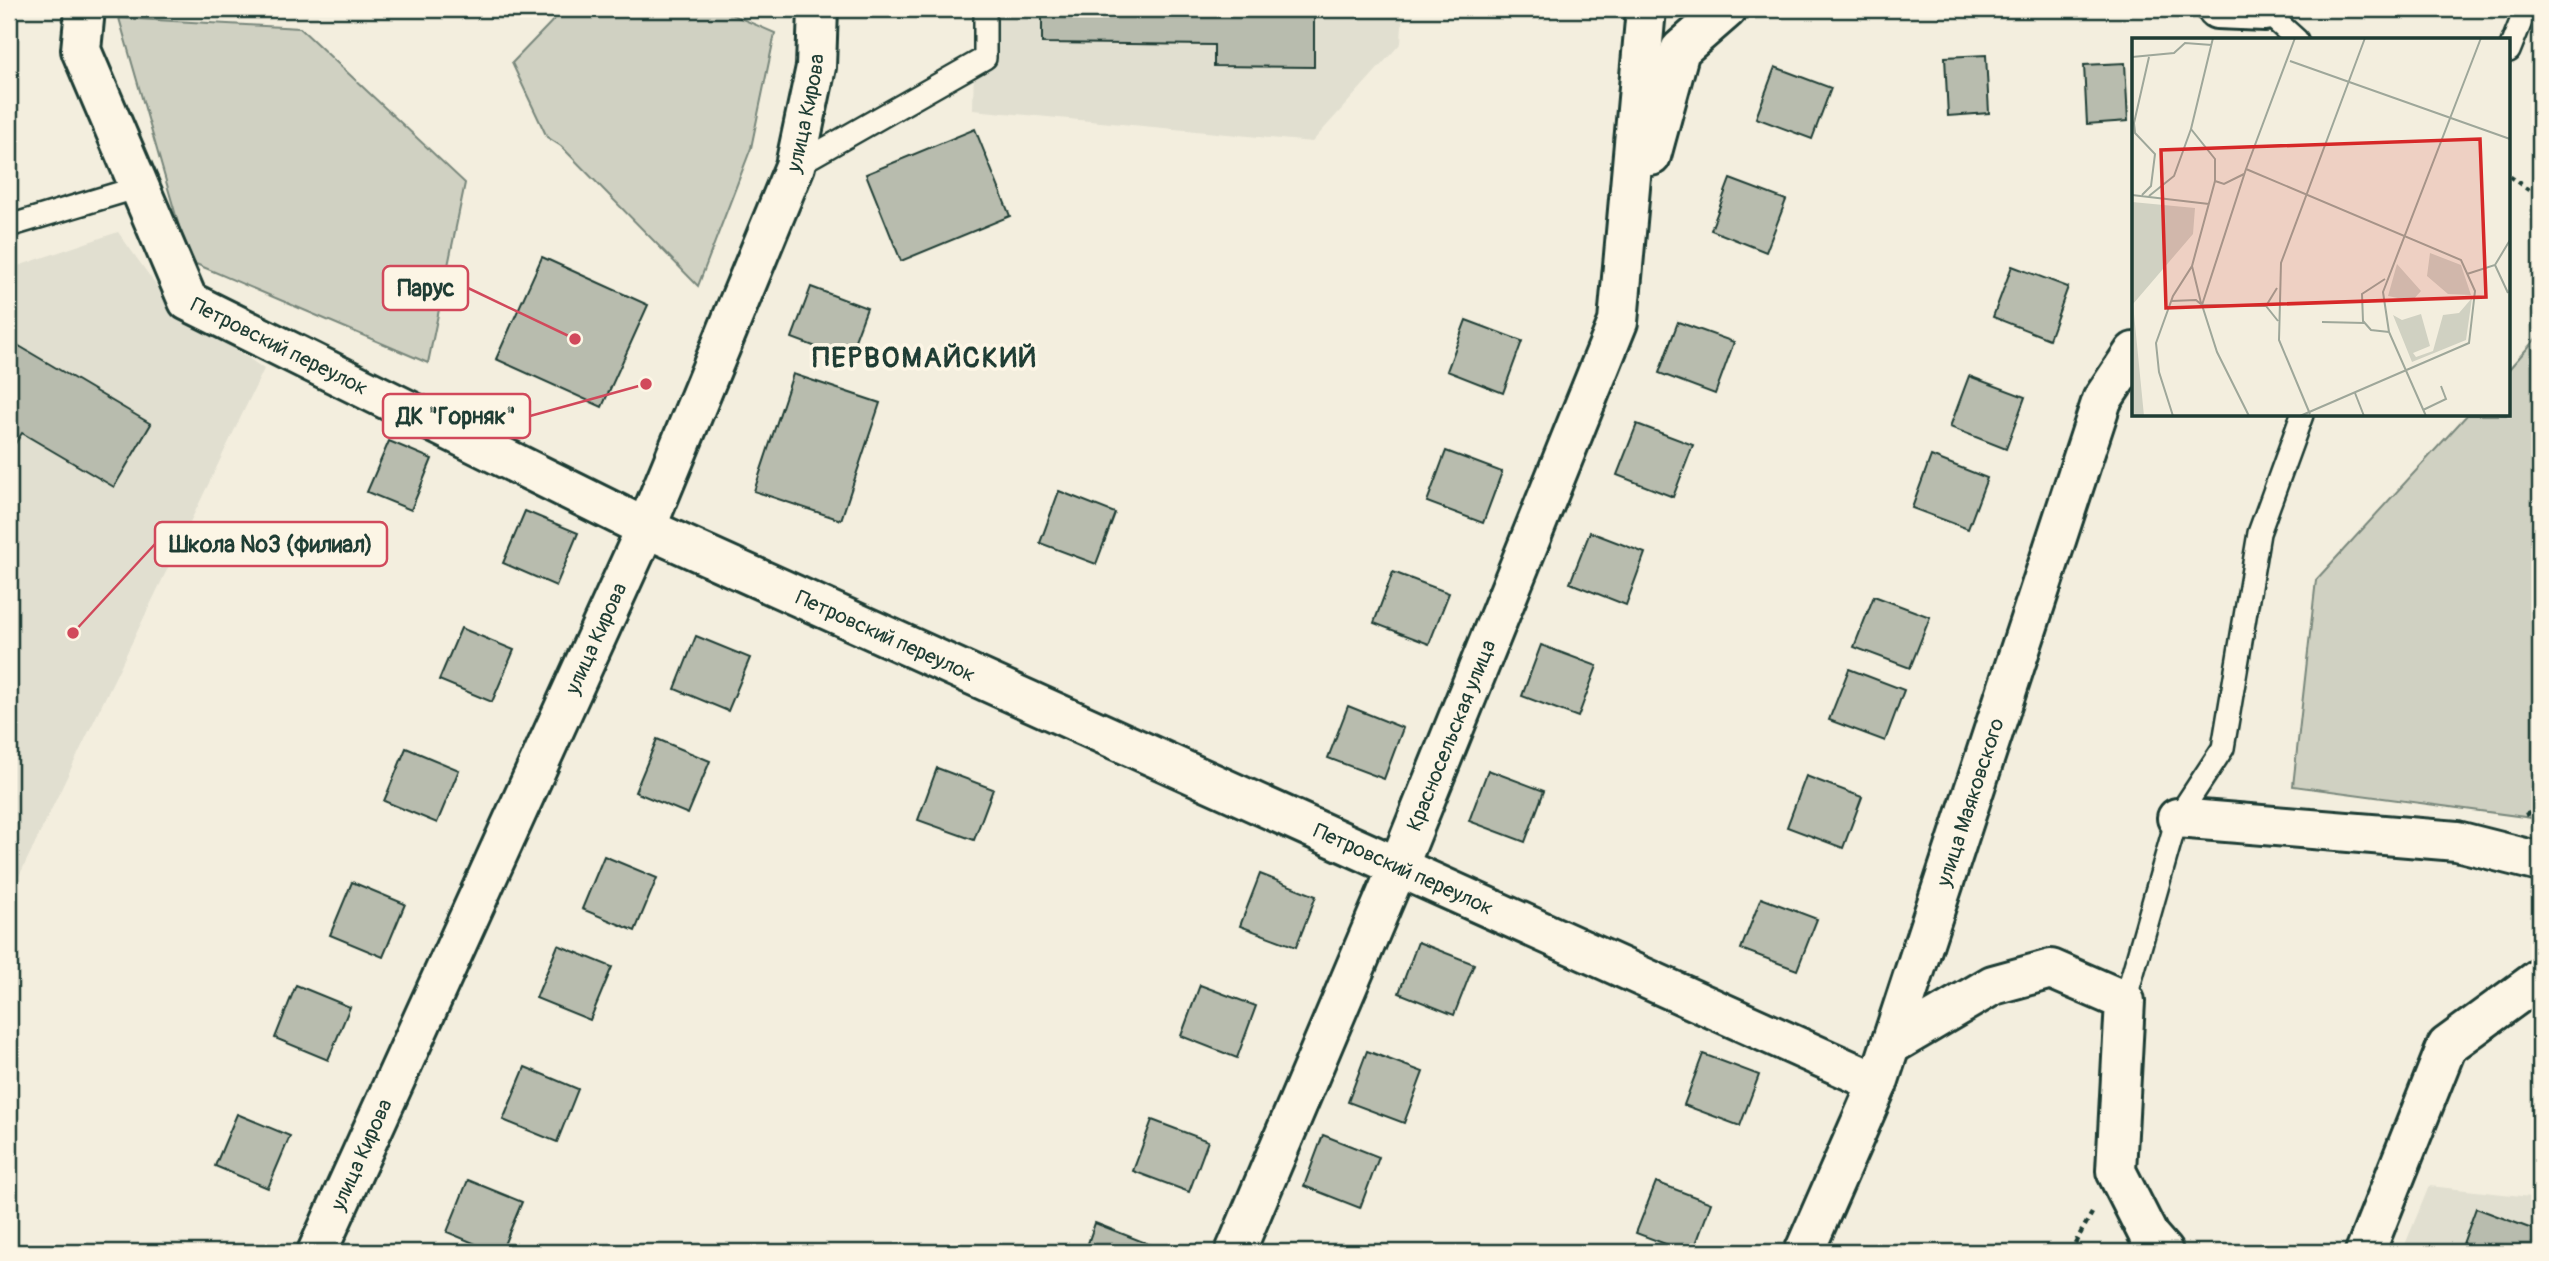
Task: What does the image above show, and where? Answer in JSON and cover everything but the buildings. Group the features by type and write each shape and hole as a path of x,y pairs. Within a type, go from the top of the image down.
{"street":[{"name":"Петровский переулок","path":"85,9 81,50 188,301 646,528 1878,1083"},
{"name":"улица Кирова","path":"317,1252 646,528 795,166 817,67 818,9"},
{"name":"Красносельская улица","path":"1235,1252 1398,867 1618,322 1646,9"},
{"name":"Красносельская улица","path":"1625,249 1680,50 1727,9"},
{"path":"2217,9 2264,25"},
{"name":"улица Маяковского","path":"1804,1252 1878,1083 2102,400 2132,355"},
{"path":"2177,818 2457,841 2540,862"},
{"path":"1891,1045 1993,985 2051,969 2125,1001 2116,1171 2149,1236 2163,1252"},
{"path":"2365,1252 2446,1045 2540,978"}],"lane":[{"path":"795,166 985,58 985,9"},
{"path":"2510,49 2526,9"},
{"path":"2264,25 2293,38"},
{"path":"9,226 139,187"},
{"path":"2125,1001 2177,818 2222,748 2259,533 2302,416"}],"path":[{"path":"2510,177 2540,198"}],"shaded area":[{"path":"564,9 719,9 775,33 751,148 698,286 561,146 547,137 512,63"},
{"path":"975,9 1403,9 1401,43 1312,142 973,110"},
{"path":"119,18 300,28 465,183 428,363 189,261"},
{"path":"118,232 169,303 264,369 9,897 9,269"},
{"path":"2540,334 2540,819 2293,786 2316,580 2466,416 2510,416 2510,368"},
{"path":"2429,1186 2540,1198 2540,1252 2402,1252"}],"place":[{"name":"Парус","path":"575,339"},
{"name":"ДК \"Горняк\"","path":"646,384"},
{"name":"Школа №3 (филиал)","path":"73,633"}],"district":[{"name":"ПЕРВОМАЙСКИЙ","path":"925,357"}]}
